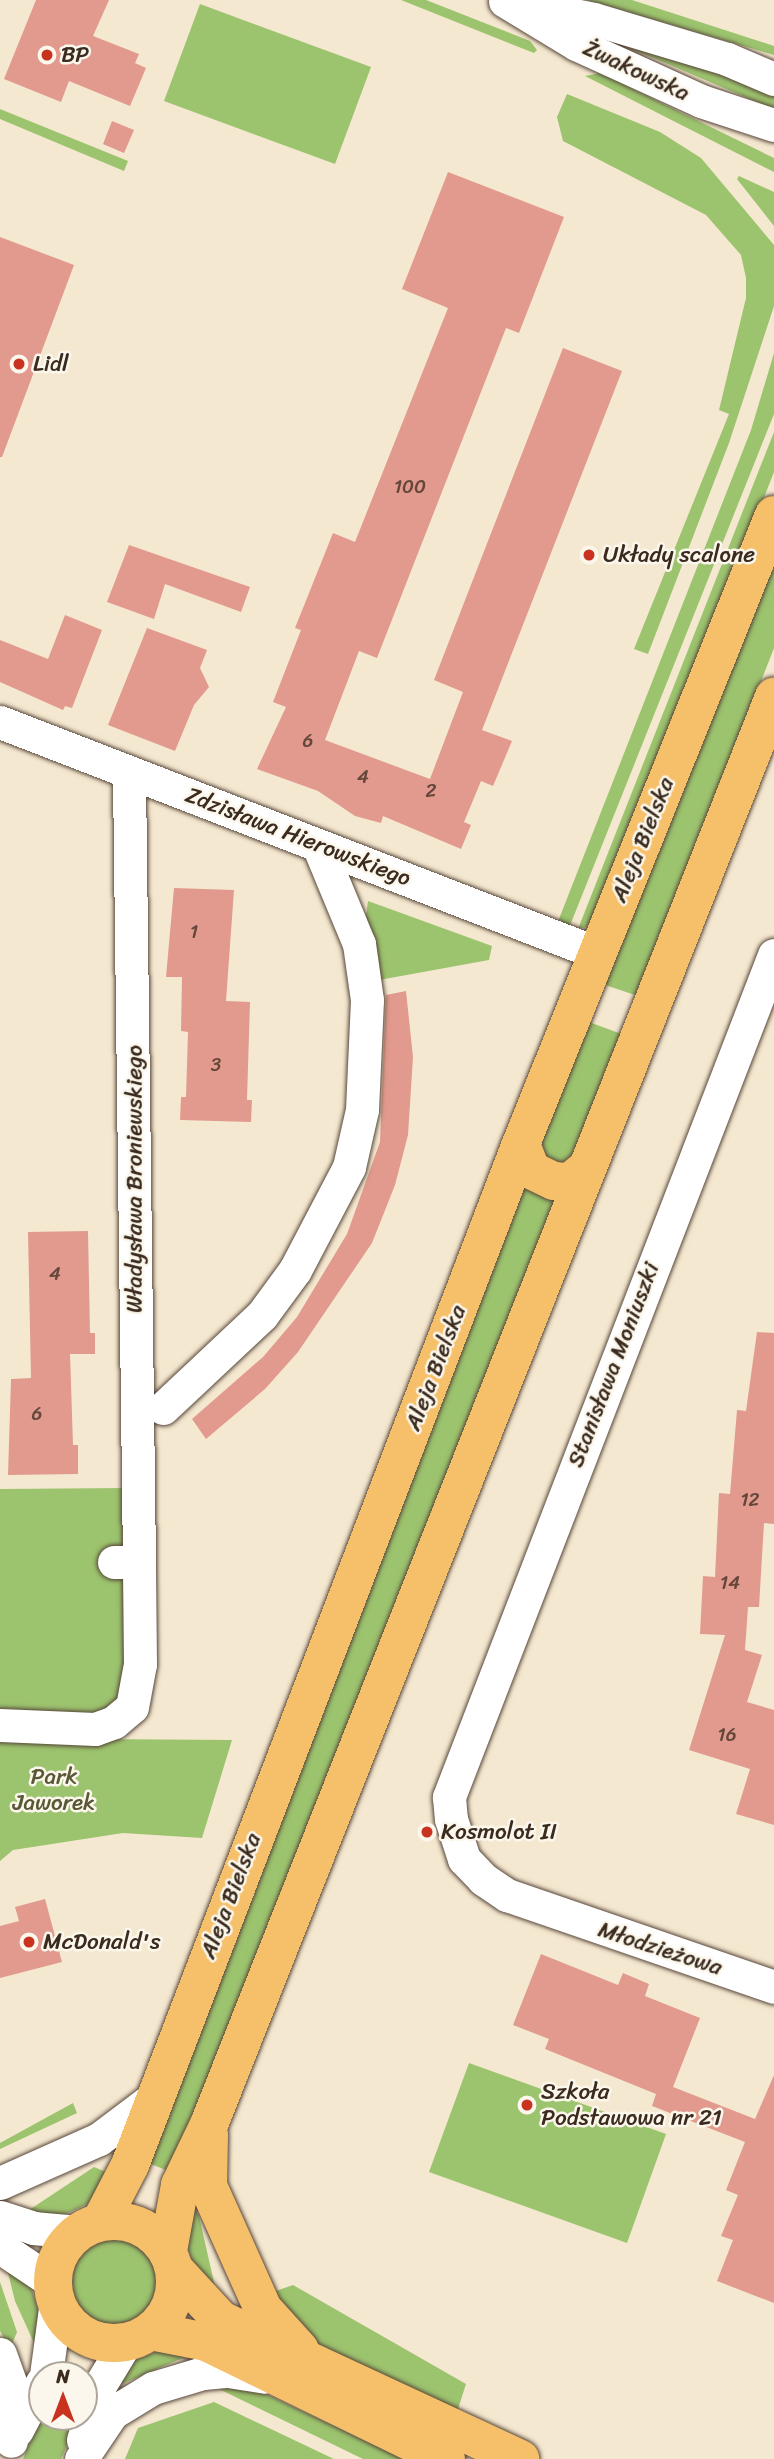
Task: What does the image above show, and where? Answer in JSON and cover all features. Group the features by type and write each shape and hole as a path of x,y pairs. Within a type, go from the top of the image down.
{"main road":[{"name":"Aleja Bielska","path":"90,2227 130,2165 152,2099 522,1144 774,515"},
{"path":"139,2337 171,2304 171,2261 180,2185 209,2122 774,697"},
{"path":"522,1144 531,1170 554,1181 569,1182 588,1167"},
{"path":"209,2122 208,2186 263,2309 301,2372"},
{"path":"446,2459 301,2372 221,2320 139,2225 90,2227 55,2263 54,2292 64,2317 83,2335 108,2343 139,2337 206,2342 301,2372 520,2459"}],"street":[{"name":"Żwakowska","path":"503,1 594,19 727,60 774,79"},
{"name":"Żwakowska","path":"503,1 576,44 702,101 774,125"},
{"path":"727,60 774,69"},
{"path":"702,101 774,139"},
{"name":"Zdzisława Hierowskiego","path":"0,722 597,953"},
{"name":"Władysława Broniewskiego","path":"0,1725 95,1729 114,1722 132,1707 140,1664 127,1562 129,772"},
{"path":"163,1408 262,1315 295,1270 349,1167 362,1110 367,1000 359,944 318,845"},
{"name":"Stanisława Moniuszki","path":"545,1911 483,1879 464,1859 451,1819 455,1774 774,955"},
{"name":"Młodzieżowa","path":"545,1911 774,1987"},
{"path":"0,2183 99,2139 152,2099"},
{"path":"0,2217 33,2228 90,2227"},
{"path":"0,2248 54,2292 47,2361"},
{"path":"79,2459 100,2385 139,2337"},
{"path":"0,2354 15,2396 7,2450"},
{"path":"79,2459 112,2413 153,2388 203,2373 301,2372"},
{"path":"7,2450 28,2409"}],"green space":[{"path":"401,0 426,0 530,41 537,50 534,53"},
{"path":"587,0 632,0 774,46 774,55"},
{"path":"200,4 371,67 335,164 164,101"},
{"path":"616,42 774,89 774,109 757,102"},
{"path":"600,73 774,158 774,172 585,76"},
{"path":"567,94 660,132 701,158 774,245 774,306 729,443 648,654 634,649 729,414 719,410 746,298 746,278 741,255 706,215 563,141 557,117"},
{"path":"0,109 128,161 124,171 0,119"},
{"path":"739,176 774,192 774,226 737,179"},
{"path":"774,353 774,414 569,928 557,924 751,430"},
{"path":"774,432 774,472 600,915 590,926 578,929"},
{"path":"774,560 774,648 638,996 605,985"},
{"path":"368,901 492,946 489,960 379,980 366,916"},
{"path":"589,1022 627,1036 578,1157 564,1166 550,1164 541,1144"},
{"path":"526,1183 559,1195 173,2173 141,2160"},
{"path":"126,1488 133,1677 106,1716 0,1714 0,1489"},
{"name":"Park Jaworek","path":"0,1732 89,1739 232,1740 202,1838 123,1833 13,1850 0,1861"},
{"path":"469,2063 666,2134 627,2243 429,2172"},
{"path":"73,2103 77,2113 0,2149 0,2143"},
{"path":"94,2167 116,2176 98,2199 57,2218 29,2210"},
{"path":"195,2210 199,2216 218,2300 197,2279 187,2244"},
{"path":"114,2233 132,2237 148,2247 158,2263 162,2281 158,2299 148,2315 132,2325 114,2329 96,2325 80,2315 70,2299 66,2281 70,2263 80,2247 96,2237"},
{"path":"7,2269 26,2279 32,2290 38,2310 39,2354 15,2301"},
{"path":"0,2282 17,2332 10,2349 0,2331"},
{"path":"293,2285 466,2384 457,2412 292,2331 276,2291"},
{"path":"160,2350 190,2355 119,2385 131,2362"},
{"path":"240,2382 404,2459 363,2459 217,2388"},
{"path":"214,2402 334,2459 125,2459 138,2428"},
{"path":"34,2431 73,2431 61,2459 23,2459"}],"building":[{"path":"36,0 109,0 93,36 139,54 135,63 146,68 130,106 69,81 61,102 4,79"},
{"path":"112,121 134,130 124,153 103,144"},
{"path":"448,172 564,217 519,333 506,328 377,658 359,651 325,740 430,779 463,692 434,680 563,348 622,371 482,730 512,741 493,786 481,781 464,822 471,825 461,849 383,816 381,823 355,816 318,791 257,769 286,707 273,702 301,630 295,628 333,533 355,542 448,308 402,289"},
{"name":"Lidl","path":"0,237 74,265 2,457 0,457"},
{"path":"129,545 250,587 241,612 165,584 154,619 107,602"},
{"path":"65,615 102,630 72,708 65,706 63,710 0,682 0,640 48,659"},
{"path":"147,628 207,650 200,668 209,687 194,705 175,751 108,725"},
{"path":"174,888 234,890 226,1001 250,1002 247,1100 252,1100 251,1122 180,1120 181,1097 186,1097 188,1032 181,1031 182,977 166,977"},
{"path":"406,991 413,1057 408,1135 395,1185 372,1243 298,1352 265,1389 206,1439 192,1419 263,1357 297,1317 347,1234 380,1142 386,995"},
{"path":"88,1231 90,1333 95,1333 95,1354 70,1354 73,1445 78,1445 78,1474 8,1475 11,1379 31,1378 28,1232"},
{"path":"757,1332 774,1333 774,1524 764,1523 759,1607 748,1607 745,1650 762,1655 747,1702 774,1710 774,1825 736,1814 750,1769 689,1750 725,1635 700,1634 703,1576 715,1577 719,1493 730,1494 737,1410 746,1411"},
{"name":"McDonald's","path":"45,1899 62,1962 0,1978 0,1926 19,1921 15,1907"},
{"path":"541,1954 618,1985 623,1973 649,1984 645,1996 700,2018 673,2087 755,2119 774,2075 774,2303 717,2281 733,2240 721,2236 738,2195 726,2190 745,2142 652,2106 656,2094 545,2049 549,2039 513,2025"}],"place":[{"name":"BP","path":"47,55"},
{"name":"Lidl","path":"19,364"},
{"name":"Układy scalone","path":"589,555"},
{"name":"Kosmolot II","path":"427,1832"},
{"name":"McDonald's","path":"29,1942"},
{"name":"Szkoła Podstawowa nr 21","path":"527,2105"}]}
